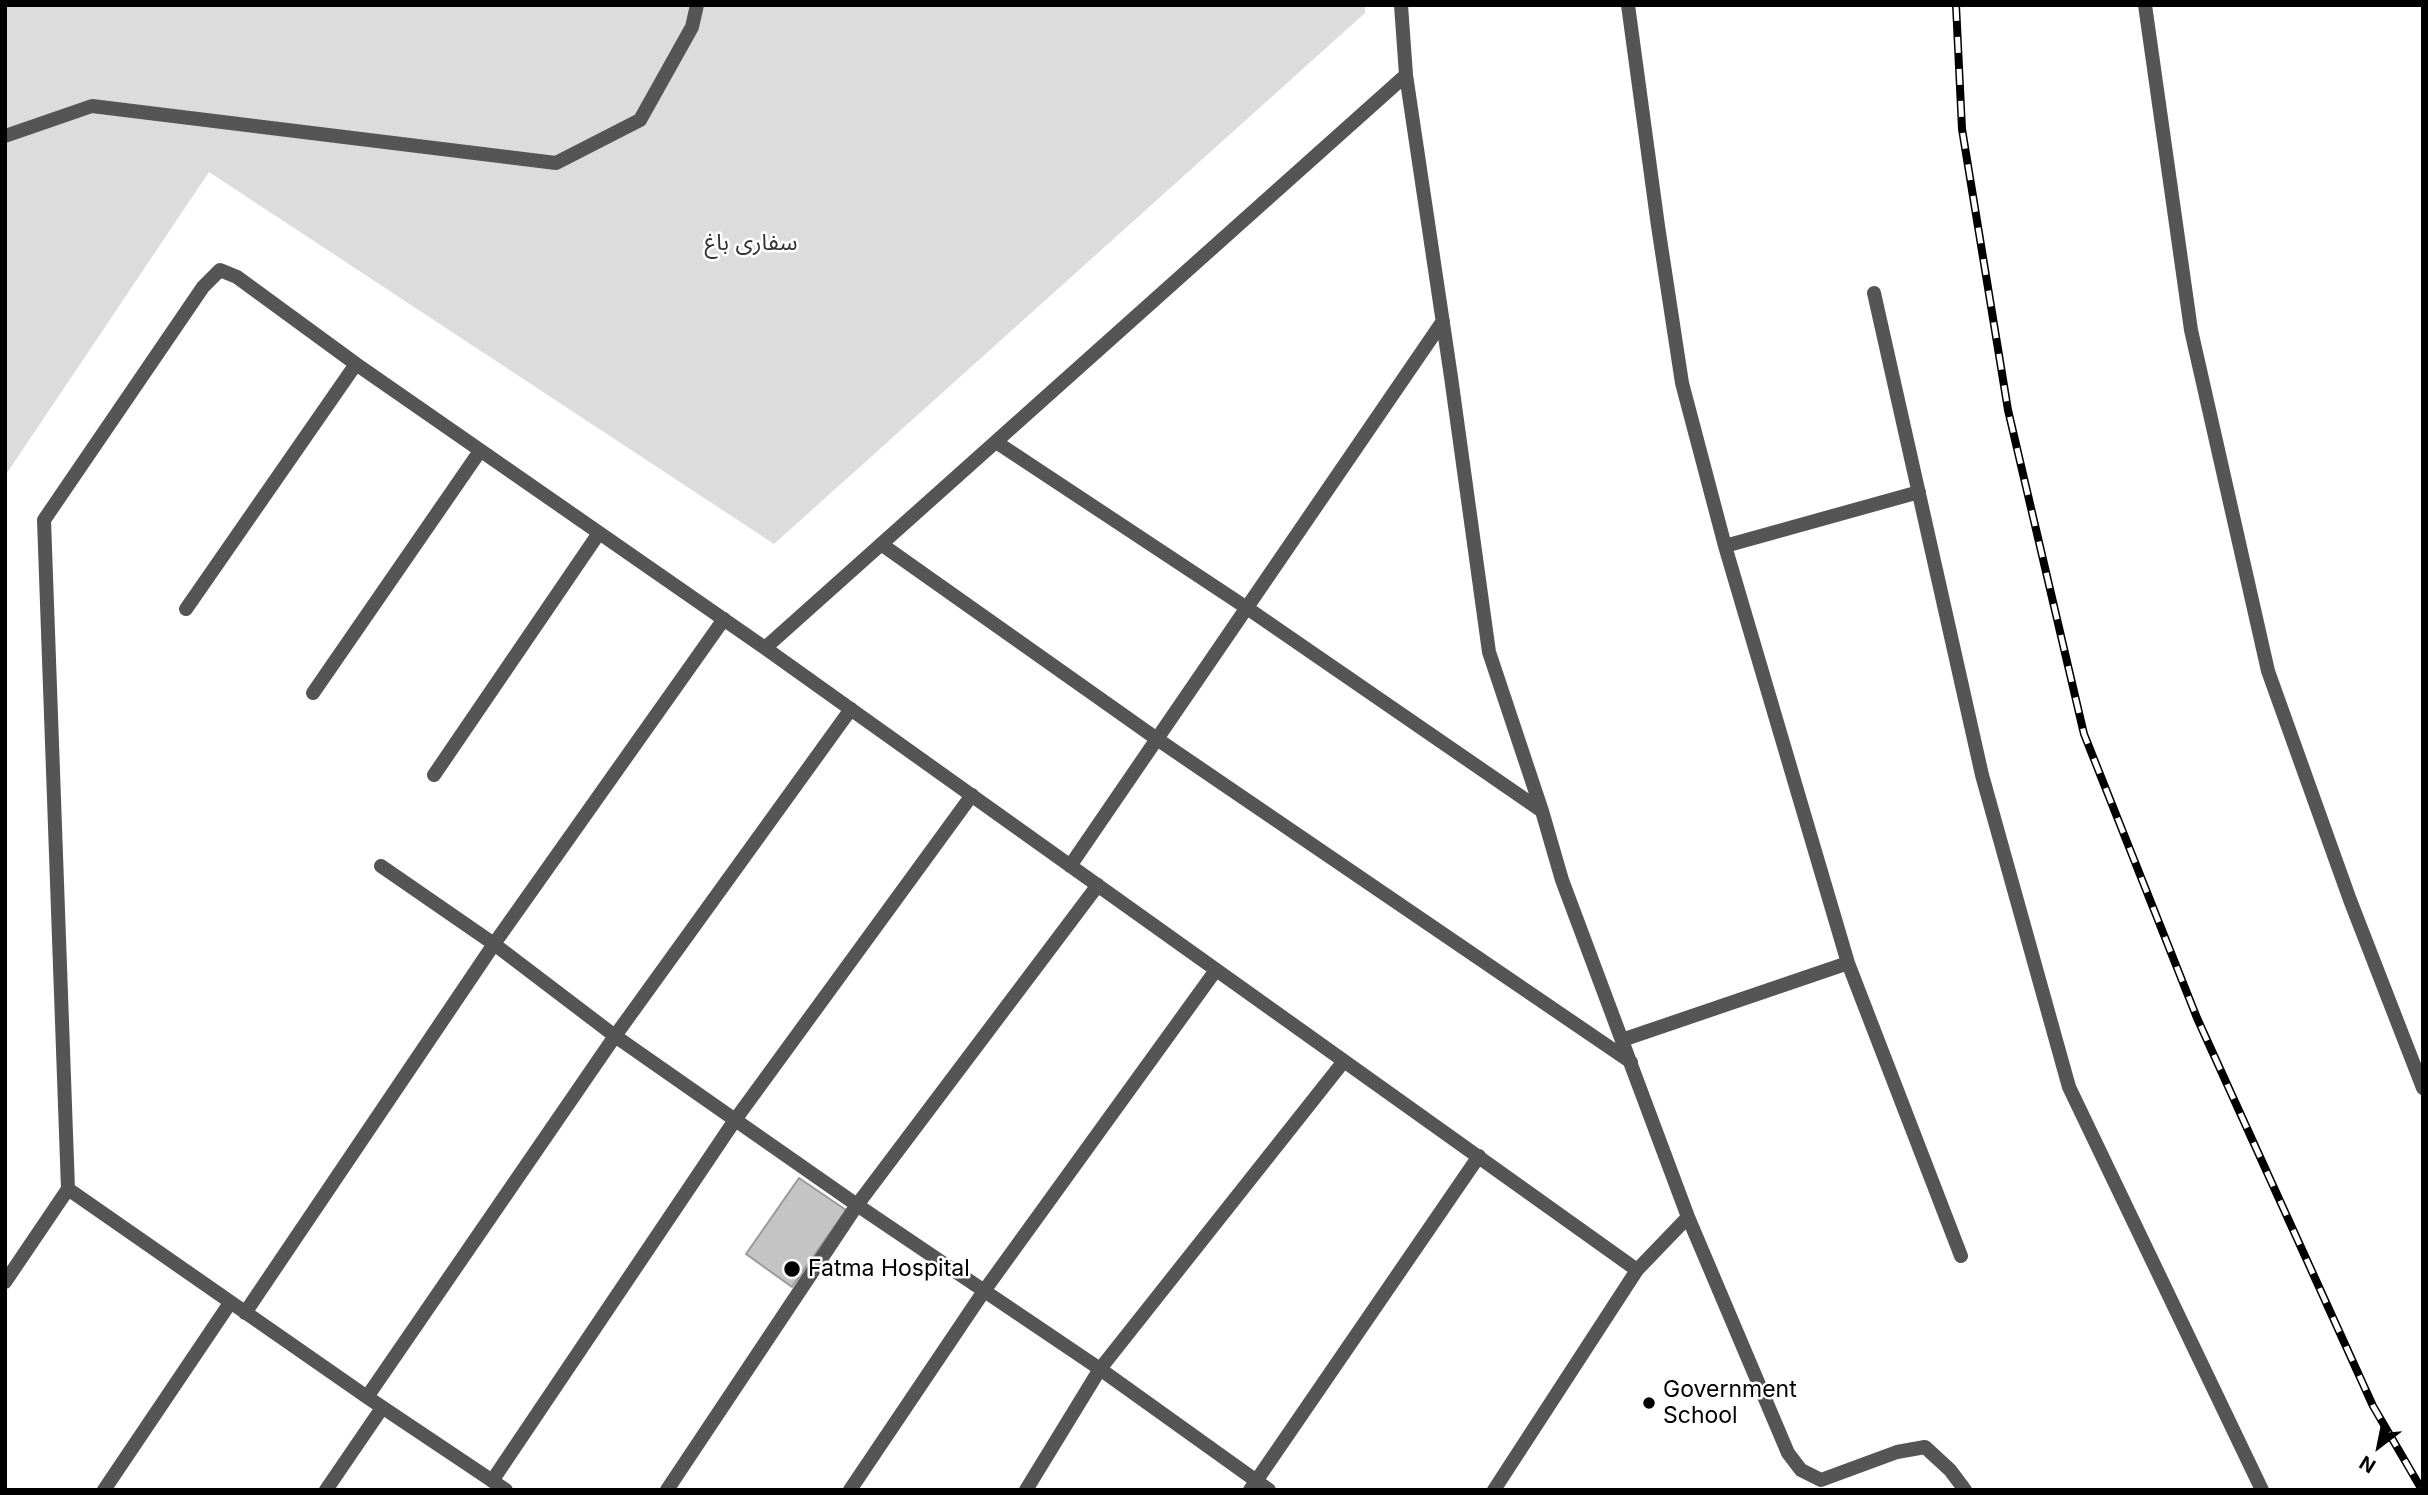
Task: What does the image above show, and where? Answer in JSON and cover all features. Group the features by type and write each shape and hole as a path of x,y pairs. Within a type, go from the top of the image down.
{"street":[{"path":"5,136 92,106 556,163 640,120 692,27 697,5"},
{"path":"1401,5 1406,75 1489,652 1562,880 1688,1217 1788,1453 1801,1470 1821,1480 1897,1452 1925,1447 1950,1470 1965,1490"},
{"path":"1628,5 1682,383 1725,546 1848,963 1961,1256"},
{"path":"2145,5 2190,330 2268,670 2350,900 2423,1088"},
{"path":"765,648 1406,75"},
{"path":"5,1282 68,1189 44,520 203,287 220,270 237,277 356,364 724,619 1637,1270"},
{"path":"1874,293 1982,775 2069,1087 2262,1490"},
{"path":"1070,866 1443,321"},
{"path":"186,609 356,364"},
{"path":"996,442 1247,608 1542,811"},
{"path":"313,693 480,451"},
{"path":"1725,546 1919,492"},
{"path":"434,775 599,533"},
{"path":"881,544 1157,739 1631,1062"},
{"path":"245,1313 494,944 724,619"},
{"path":"367,1397 615,1036 851,709"},
{"path":"492,1481 735,1120 972,795"},
{"path":"381,866 494,944 615,1036 735,1120 1100,1369 1253,1485 1269,1490"},
{"path":"667,1490 857,1205 1098,885"},
{"path":"1622,1040 1848,963"},
{"path":"850,1490 984,1291 1216,970"},
{"path":"1026,1490 1100,1369 1344,1061"},
{"path":"1253,1485 1479,1156"},
{"path":"68,1189 382,1408 506,1490"},
{"path":"1494,1490 1637,1270 1688,1217"},
{"path":"104,1490 230,1303"},
{"path":"326,1490 382,1408"}],"green space":[{"name":"سفاری باغ","path":"5,5 1365,5 1365,13 774,544 209,172 5,476"}],"building":[{"path":"799,1178 846,1210 792,1287 746,1254"}],"railway":[{"path":"1956,5 1962,129 2008,410 2084,734 2197,1018 2373,1406 2422,1490"}],"place":[{"name":"Fatma Hospital","path":"792,1269"},
{"name":"Government School","path":"1649,1403"}]}
